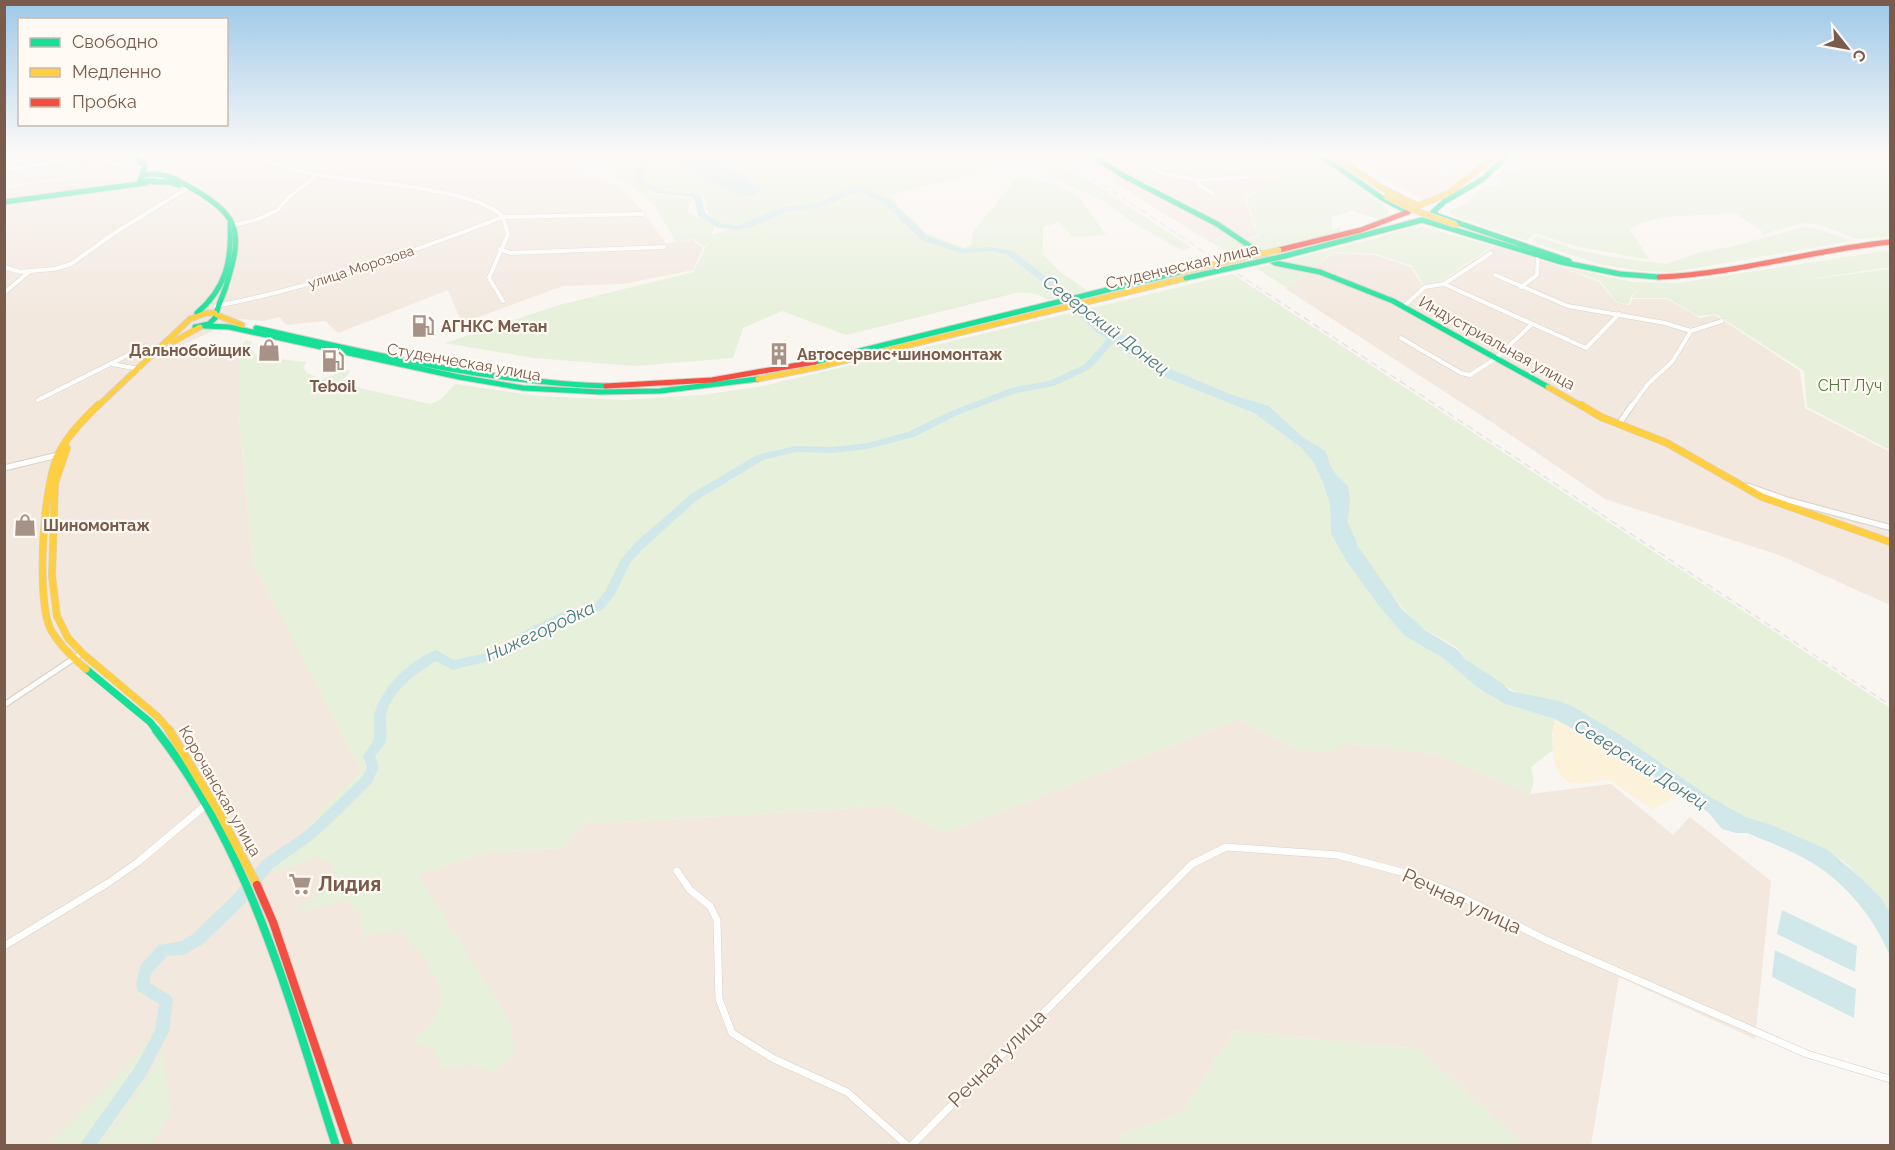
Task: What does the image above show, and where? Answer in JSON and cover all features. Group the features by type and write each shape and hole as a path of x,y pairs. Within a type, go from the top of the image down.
{"main road":[{"path":"196,314 216,295 220,287 231,230 230,222 218,209"},
{"path":"196,314 216,311 230,272 236,237 235,225 224,209"},
{"name":"Индустриальная улица","path":"1187,209 1216,224 1275,263 1320,272 1404,306 1601,417 1667,443 1762,497 1890,542"},
{"path":"1385,223 1391,218 1392,209"},
{"path":"1403,209 1412,217 1538,255 1586,267 1640,276 1680,276 1860,244 1890,242"},
{"path":"1411,209 1586,267"},
{"name":"Студенческая улица","path":"202,326 229,327 499,384 548,390 619,392 700,387 780,375 1099,296 1180,272 1350,234 1385,223 1414,209"},
{"path":"1425,209 1454,223"},
{"path":"1422,220 1431,218 1435,209"},
{"path":"1441,209 1441,212 1454,223"},
{"name":"Студенческая улица","path":"1099,296 1285,256 1422,220"},
{"name":"Студенческая улица","path":"216,311 243,325 466,374 529,383 628,387 662,386 755,375 1044,310"},
{"name":"Корочанская улица","path":"216,311 212,322 174,341 112,397 60,455 55,483 52,576 57,616 68,638 82,653 158,717 186,754 266,929 336,1146"},
{"name":"Корочанская улица","path":"196,314 76,431 60,455 49,484 43,577 47,620 59,643 74,658 150,722 183,764 251,872 273,922 349,1146"},
{"path":"188,321 192,327 202,326"}],"street":[{"path":"4,267 20,272 54,270 71,264 154,209"},
{"path":"235,225 258,219 279,209"},
{"path":"492,209 503,217 508,234 489,278 504,301"},
{"path":"503,217 643,214"},
{"name":"улица Морозова","path":"216,311 266,298 428,246 503,217"},
{"path":"500,249 510,253 664,247"},
{"path":"1404,306 1425,287 1444,284 1491,253"},
{"path":"1521,287 1537,275 1538,255"},
{"path":"4,293 30,271"},
{"path":"1496,275 1568,306 1665,323 1691,331 1722,321"},
{"path":"1444,284 1586,348 1619,314"},
{"path":"1401,338 1461,373 1470,375 1482,370 1497,358 1532,325"},
{"path":"1619,424 1648,384 1672,362 1691,331"},
{"path":"38,400 146,346"},
{"path":"112,364 139,369"},
{"path":"4,468 60,455"},
{"path":"1735,482 1787,500 1888,527"},
{"path":"4,705 82,653"},
{"path":"4,946 108,883 138,862 209,803"},
{"name":"Речная улица","path":"909,1146 1192,864 1226,847 1338,855 1406,873 1460,896 1546,940 1807,1054 1890,1079"},
{"path":"677,871 690,890 710,906 717,920 719,999 732,1034 774,1059 847,1092 909,1146"}],"shaded area":[{"path":"4,209 641,209 666,243 693,240 703,248 693,270 623,284 563,286 462,323 448,290 338,333 325,321 287,325 279,317 264,321 239,319 184,344 239,350 239,415 253,563 417,875 487,852 562,848 584,824 889,806 946,833 1240,719 1297,750 1344,743 1436,754 1530,794 1611,784 1673,835 1690,817 1771,881 1755,1039 1619,977 1591,1145 1524,1145 1419,1049 1234,1031 1182,1113 1123,1133 1119,1145 5,1145"},
{"path":"1156,209 1248,209 1258,235 1239,242 1225,234 1211,243"},
{"path":"1495,246 1556,265 1599,282 1617,303 1630,305 1632,299 1667,299 1700,318 1715,315 1800,371 1805,408 1890,452 1890,605 1779,555 1605,499 1493,423 1286,289 1333,253 1375,255 1411,267 1422,285 1442,281"}],"green space":[{"path":"657,209 688,209 687,212 714,226 712,235 744,225 734,226 714,220 707,209 900,209 917,223 919,231 964,248 971,245 973,232 992,209 1088,209 1106,235 1073,237 1059,222 1043,227 1043,254 1059,271 1088,291 1048,300 1037,294 1020,292 846,335 782,311 743,328 733,358 635,366 534,358 445,343 559,305 693,272 708,243 704,247 694,239 676,242"},
{"path":"1113,209 1132,209 1191,247 1183,251 1140,227"},
{"path":"1250,209 1388,210 1388,215 1381,220 1352,211 1332,217 1332,229 1340,228 1342,232 1235,256 1212,243 1225,235 1239,242 1259,236"},
{"path":"1890,209 1890,237 1857,239 1821,225 1801,223 1761,235 1762,231 1735,213 1665,217 1640,223 1630,230 1650,260 1575,246 1534,233 1527,241 1451,215 1450,210"},
{"path":"1422,227 1493,246 1441,281 1423,284 1412,266 1376,254 1333,252 1287,288 1256,268 1401,230"},
{"path":"1803,227 1818,229 1852,241 1673,272 1643,271 1602,265 1532,242 1536,236 1574,249 1612,257 1667,264 1697,253 1734,246"},
{"name":"СНТ Луч","path":"1890,250 1890,267 1796,281 1890,269 1890,450 1807,407 1804,371 1716,314 1698,316 1667,298 1632,298 1640,287 1631,297 1629,304 1618,303 1600,281 1560,266 1633,282 1678,283"},
{"path":"1233,274 1890,708 1890,912 1881,898 1842,860 1772,825 1746,817 1707,795 1660,762 1503,685 1467,660 1454,646 1426,630 1393,596 1360,549 1349,523 1348,486 1334,471 1326,451 1304,438 1269,406 1230,394 1171,369 1151,357 1135,342 1116,332 1088,309"},
{"path":"1075,312 1095,331 1159,375 1254,413 1300,447 1313,461 1323,483 1330,504 1331,534 1347,562 1378,605 1405,636 1443,658 1478,688 1505,704 1555,719 1552,734 1553,750 1531,767 1534,781 1530,794 1436,754 1344,743 1333,752 1297,750 1240,719 946,833 889,806 584,824 562,848 487,852 418,875 510,1021 515,1053 495,1072 468,1066 441,1069 435,1049 416,1043 413,1039 429,1024 438,1010 441,997 439,984 423,958 400,930 363,935 360,912 347,900 297,912 337,877 331,864 320,857 275,872 276,862 361,771 253,563 239,415 239,350 246,340 252,342 250,349 259,357 307,362 303,367 307,373 322,379 347,370 351,371 343,379 355,387 430,404 440,400 455,384 538,396 624,400 702,395 763,386"},
{"path":"167,1017 161,1048 122,1116 99,1145 47,1145 130,1063"},
{"path":"1234,1031 1419,1049 1524,1145 1119,1145 1123,1133 1182,1113"},
{"path":"163,1051 171,1112 151,1145 101,1145 124,1116"}],"sand":[{"path":"1555,719 1631,760 1680,794 1653,809 1608,779 1587,783 1574,783 1566,780 1556,766 1554,756"}],"water":[{"path":"1088,309 1116,332 1135,342 1151,357 1171,369 1230,394 1269,406 1304,438 1326,451 1334,471 1348,486 1350,501 1348,522 1358,546 1401,608 1425,630 1458,650 1465,659 1502,683 1510,691 1559,701 1572,706 1622,736 1707,795 1746,817 1772,825 1828,850 1881,898 1890,912 1890,956 1868,916 1847,891 1824,870 1788,850 1747,833 1722,829 1709,813 1630,760 1555,719 1505,704 1478,688 1443,658 1405,636 1378,605 1347,562 1331,534 1330,504 1323,483 1313,461 1300,447 1254,413 1159,375 1095,331 1075,312"},
{"path":"1782,910 1857,946 1855,972 1777,934"},
{"path":"1775,950 1856,989 1854,1018 1772,977"}],"waterway":[{"name":"Северский Донец","path":"700,209 701,214 719,225 736,228 784,210 794,209"},
{"name":"Северский Донец","path":"894,209 925,238 961,251 990,249 1008,252 1057,289 1091,319"},
{"name":"Нижегородка","path":"86,1146 142,1069 162,1031 166,1001 143,986 145,971 164,950 184,948 198,939 239,899 268,864 311,834 367,780 373,767 369,756 380,740 381,712 386,700 402,679 436,655 453,665 488,657 508,649 530,633 567,615 598,607 610,593 626,561 640,545 694,497 760,457 796,449 832,450 867,446 911,435 952,414 1014,390 1051,384 1087,367 1114,337"}],"railway":[{"path":"1139,209 1890,705"}],"traffic: fast":[{"path":"195,327 209,324 216,317 226,287 235,236 234,226 224,209"},
{"path":"1187,209 1217,224 1275,263 1320,272 1393,301 1548,387"},
{"path":"1402,209 1408,212"},
{"path":"1437,209 1433,212 1438,216 1569,261"},
{"path":"1285,256 1422,220 1561,262 1620,274 1659,277"},
{"path":"197,313 215,296 224,278 230,250 230,224"},
{"path":"1186,278 1285,256"},
{"path":"815,362 1180,272"},
{"path":"204,326 229,327 459,377 523,388 601,392 660,391 758,379"},
{"path":"256,328 474,374 562,385 606,386"},
{"path":"86,669 150,722 183,764 212,815 266,929 336,1146"}],"traffic: slow":[{"path":"1411,209 1456,225"},
{"path":"1180,272 1279,250"},
{"path":"758,379 814,368 1186,278"},
{"path":"86,669 58,641 47,620 43,585 44,534 54,465 59,452 80,425 184,324 198,315 215,313"},
{"path":"217,315 242,325"},
{"path":"173,342 200,327"},
{"path":"1548,387 1601,417 1667,443 1762,497 1890,542"},
{"path":"67,448 55,483 52,576 57,616 68,638 82,653 158,717 174,736 218,811 257,885"}],"traffic: jam":[{"path":"1279,250 1361,230 1408,212"},
{"path":"1659,277 1716,273 1832,250 1890,242"},
{"path":"606,386 659,385 712,380 764,373 815,362"},
{"path":"257,885 273,922 349,1146"}],"place":[{"name":"АГНКС Метан","path":"423,326"},
{"name":"Дальнобойщик","path":"269,350"},
{"name":"Автосервис+шиномонтаж","path":"779,354"},
{"name":"Teboil","path":"333,361"},
{"name":"Шиномонтаж","path":"25,525"},
{"name":"Лидия","path":"300,884"}]}
